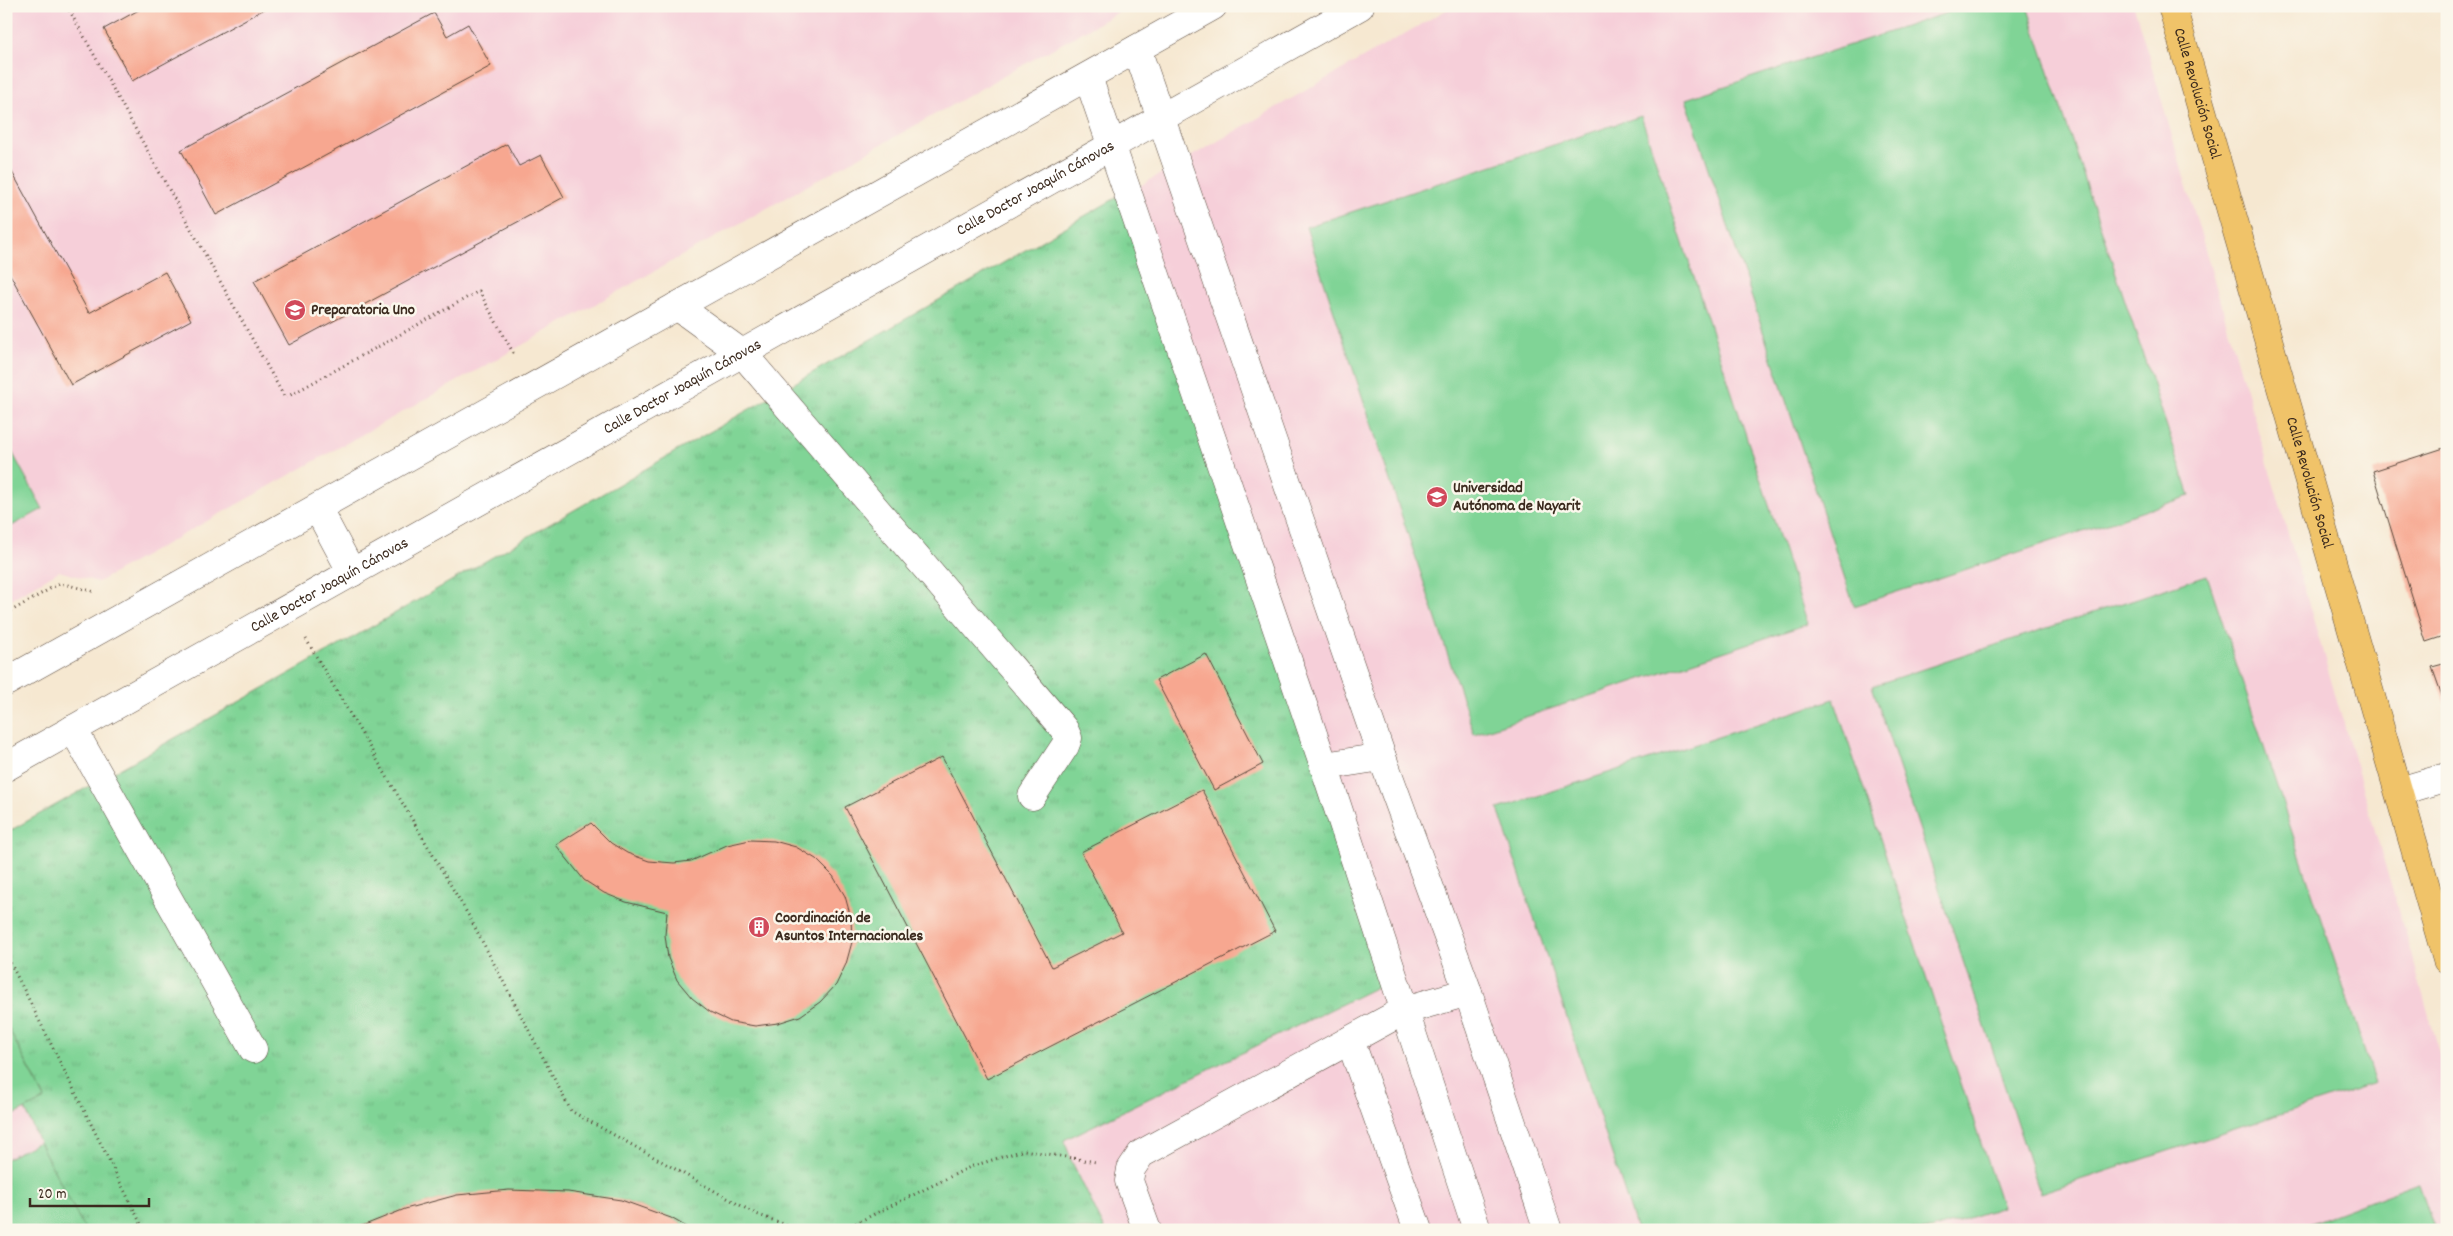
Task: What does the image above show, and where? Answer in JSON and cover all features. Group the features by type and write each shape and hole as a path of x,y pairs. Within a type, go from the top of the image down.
{"main road":[{"name":"Calle Revolución Social","path":"2172,6 2447,960"}],"street":[{"path":"6,682 318,509 1213,6"},
{"name":"Calle Doctor Joaquín Cánovas","path":"6,767 1360,6"},
{"path":"1136,49 1382,757 1468,992 1548,1230"},
{"path":"1088,77 1324,766 1476,1230"},
{"path":"677,306 743,354 1064,729 1068,738 1066,746 1032,796"},
{"path":"318,509 352,573"},
{"path":"73,729 253,1049"},
{"path":"1324,766 1382,757"},
{"path":"2400,792 2447,777"},
{"path":"1147,1230 1129,1181 1131,1168 1141,1154 1405,1010 1468,992"},
{"path":"1350,1040 1418,1230"}],"path":[{"path":"67,6 285,398 479,291 518,361"},
{"path":"288,610 470,918 571,1111 756,1214 800,1230"},
{"path":"6,954 144,1230"},
{"path":"842,1230 970,1167 1024,1150 1131,1168"}],"shaded area":[{"name":"Preparatoria Uno","path":"6,6 1129,6 98,582 59,571 6,602"},
{"name":"Universidad Autónoma de Nayarit","path":"1453,6 2134,6 2447,1077 2447,1230 6,1230 6,833 333,649"}],"green space":[{"path":"1968,6 2027,6 2190,496 1854,606 1686,99"},
{"path":"1641,116 1808,624 1474,734 1306,227"},
{"path":"1128,191 1391,980 1064,1140 1072,1162 1105,1230 692,1230 671,1218 621,1200 457,1195 405,1209 352,1230 85,1230 39,1142 25,1109 45,1098 6,1024 6,833 333,649"},
{"path":"6,441 43,509 6,529"},
{"path":"2207,575 2375,1083 2040,1193 1872,686"},
{"path":"1834,699 2002,1207 1931,1230 1637,1230 1498,809"},
{"path":"6,1024 45,1099 6,1119"},
{"path":"39,1142 85,1230 6,1230 6,1159"},
{"path":"2419,1183 2435,1230 2293,1230"}],"building":[{"path":"146,6 270,6 132,81 104,29"},
{"path":"434,13 447,36 468,24 491,66 216,215 181,150"},
{"path":"507,144 519,166 541,155 564,197 289,345 254,281"},
{"path":"6,161 89,313 165,272 191,320 71,385 6,267"},
{"path":"2447,447 2447,635 2426,642 2373,471"},
{"path":"1206,654 1263,764 1214,790 1156,680"},
{"path":"2447,663 2447,707 2446,707 2432,667"},
{"path":"942,757 1052,967 1122,932 1081,852 1202,790 1275,931 987,1079 845,807"},
{"name":"Coordinación de Asuntos Internacionales","path":"591,823 611,843 627,853 649,861 674,863 691,861 727,845 750,840 774,841 796,847 816,859 833,876 845,896 851,918 852,942 846,964 836,985 820,1002 800,1016 778,1023 755,1026 731,1022 710,1012 692,998 677,980 668,958 665,935 667,912 626,902 604,893 584,880 556,845"},
{"path":"509,1190 568,1192 621,1200 671,1218 692,1230 352,1230 405,1209 457,1195"}],"place":[{"name":"Preparatoria Uno","path":"295,310"},
{"name":"Universidad Autónoma de Nayarit","path":"1437,497"},
{"name":"Coordinación de Asuntos Internacionales","path":"759,927"}]}
